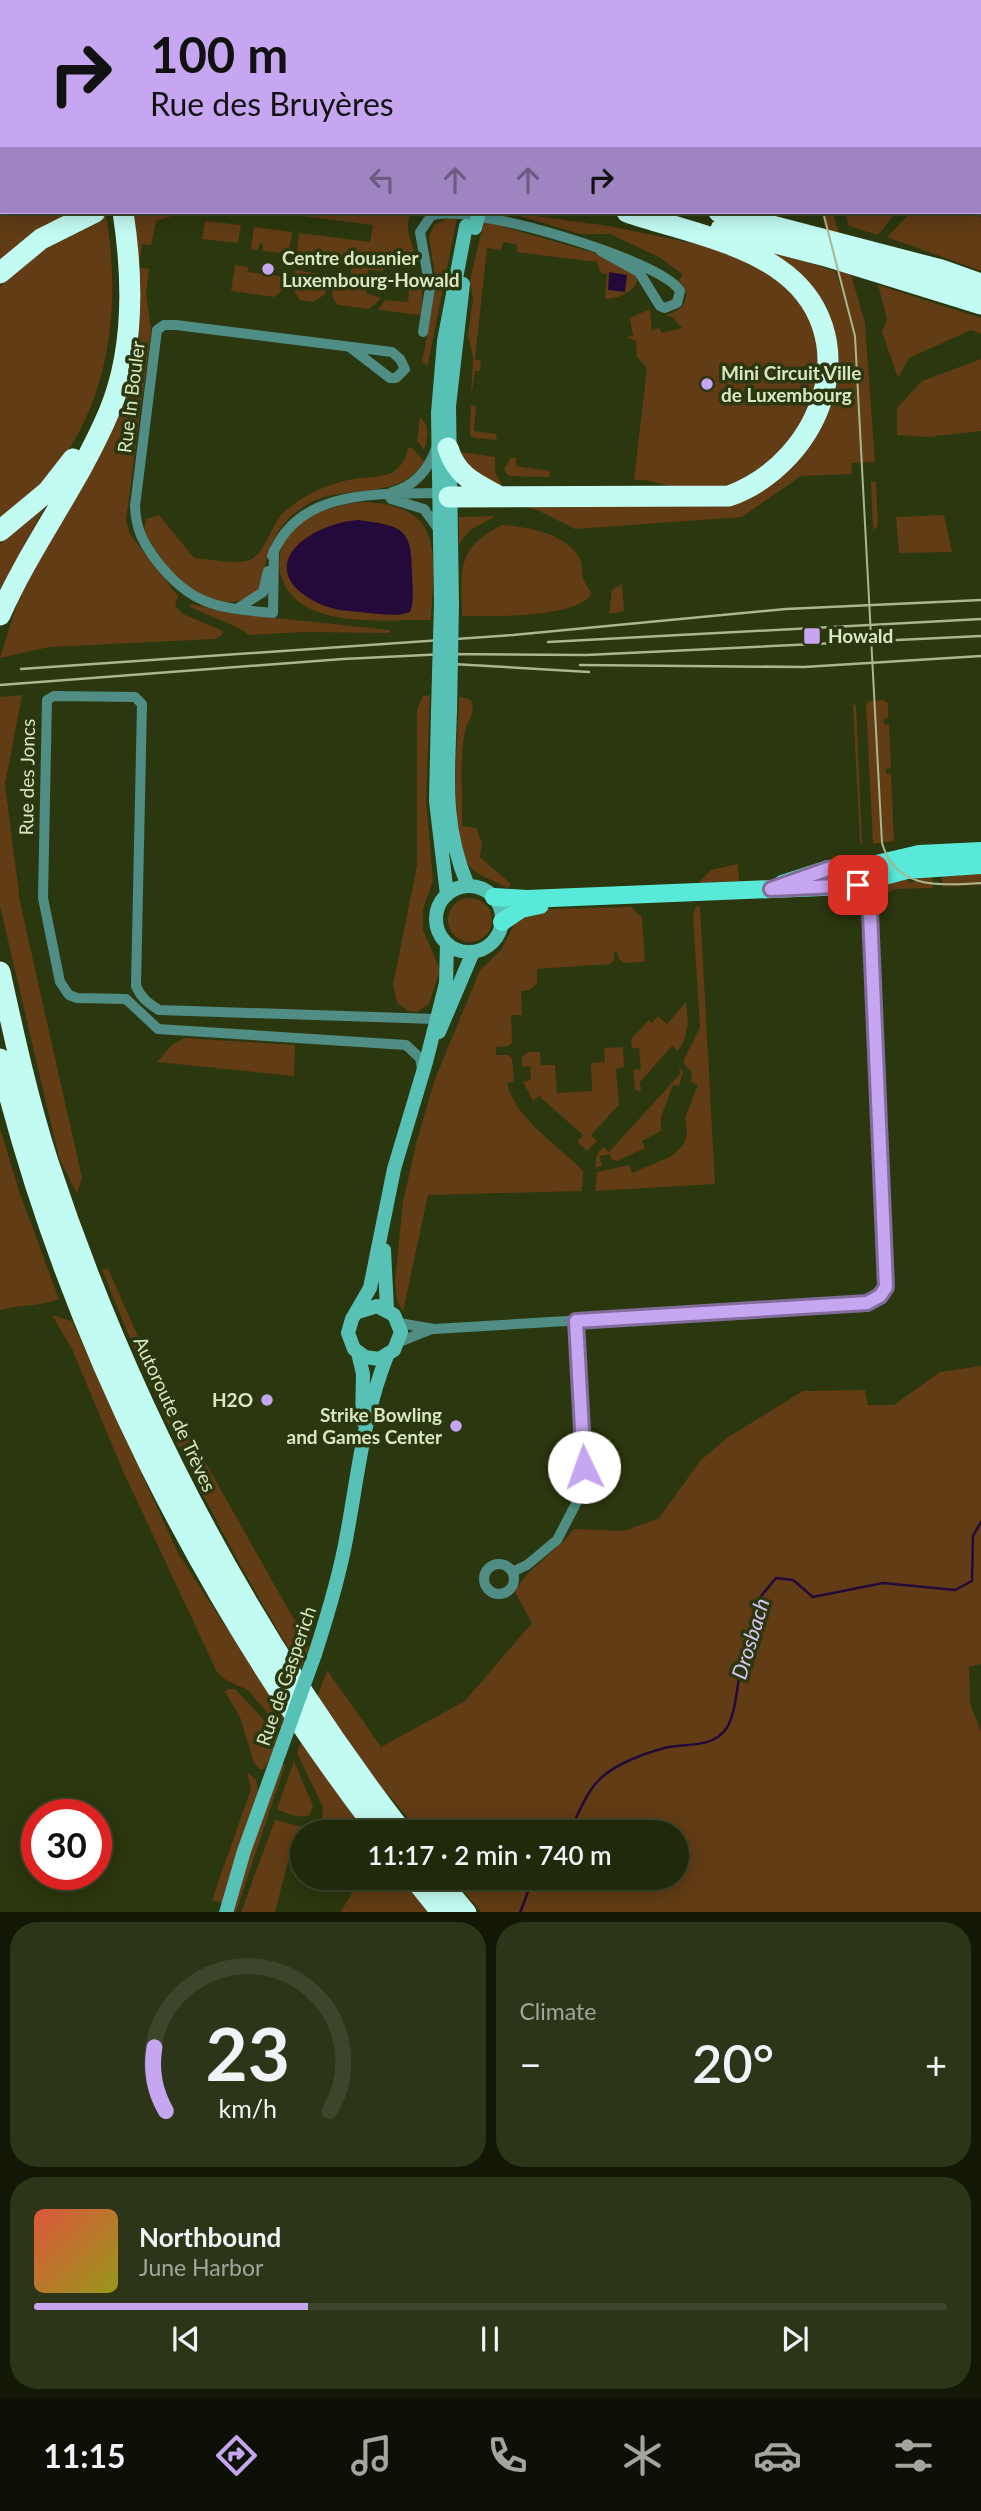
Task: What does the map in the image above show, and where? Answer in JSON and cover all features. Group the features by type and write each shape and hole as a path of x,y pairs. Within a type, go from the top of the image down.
{"highway":[{"path":"0,273 41,239 92,214"},
{"path":"444,495 729,496 768,477 785,462 811,429 827,383 827,358 816,314 797,285 777,268 748,251 633,214"},
{"path":"638,214 770,241 981,304"},
{"path":"727,214 941,270 981,284"},
{"path":"789,214 886,245 941,270"},
{"path":"0,531 48,491 70,464 101,405 115,359 120,315 122,226"},
{"path":"0,615 14,584 110,411 124,359 129,313 122,226"},
{"path":"443,446 466,479 496,495"},
{"name":"Autoroute de Trèves","path":"0,972 48,1162 108,1324 144,1408 202,1525 280,1658 354,1770 393,1820"},
{"path":"0,1059 38,1189"},
{"path":"0,1089 96,1344 145,1453 198,1556 280,1692 371,1820"},
{"path":"432,1890 442,1912"},
{"path":"439,1890 465,1912"}],"main road":[{"path":"447,895 468,886 478,887 494,897 502,913 502,922 493,942 473,952 464,952 447,944 441,936 437,914 447,895 436,801 444,711 447,603 443,446 471,214"},
{"path":"471,227 478,214"},
{"path":"444,495 441,535 447,603"},
{"path":"444,711 448,824 454,853 468,886"},
{"path":"868,874 919,854 981,851"},
{"path":"494,897 771,889 828,869 868,874 981,865"},
{"path":"502,922 528,907 591,896"},
{"path":"358,1312 377,1306 387,1309 399,1323 399,1342 387,1356 372,1359 358,1353 351,1344 348,1333 358,1312 370,1288 394,1169 446,983 447,944"},
{"path":"424,1068 473,952"},
{"path":"384,1220 387,1309"},
{"name":"Rue de Gasperich","path":"358,1353 363,1374 362,1447"},
{"name":"Rue de Gasperich","path":"226,1912 244,1851 315,1654 342,1561 362,1447 378,1377 387,1356"}],"street":[{"path":"423,332 430,288 421,232 425,220 439,214"},
{"path":"462,214 491,218 601,251 643,266 674,283 680,291 677,303 665,308 660,306 639,272 601,251"},
{"name":"Rue In Bouler","path":"237,609 209,604 187,594 170,578 138,533 135,506 157,330 164,325 176,325 392,352 400,359 405,369 396,378 390,378 351,348"},
{"path":"374,496 397,491 416,480 443,446"},
{"path":"237,609 263,592 274,550 289,526 313,508 343,498 444,495"},
{"path":"374,496 420,507 429,514 441,535"},
{"path":"237,609 274,613 274,550"},
{"name":"Rue des Joncs","path":"158,1028 126,999 77,998 69,995 60,982 43,898 45,706 54,696 135,697 142,704 136,986 140,996 159,1010"},
{"path":"399,1323 434,1329 867,1303 880,1296 886,1287 887,1266 868,874"},
{"path":"424,1068 412,1048 388,1042 158,1028 159,1010 389,1020 435,1019"},
{"path":"271,1035 272,1014"},
{"path":"366,1041 368,1018"},
{"path":"388,1042 389,1020"},
{"path":"512,1572 541,1555 557,1540 581,1494 584,1467 576,1321"},
{"path":"399,1342 434,1329"}],"shaded area":[{"path":"0,214 78,214 0,266"},
{"path":"130,214 178,214 156,221 151,245 142,244 139,267 149,269 146,294 151,328 126,520 130,534 178,596 175,606 183,614 223,631 222,635 215,639 49,647 0,658 20,594 123,392"},
{"path":"288,214 411,214 408,230 419,262 384,260 383,271 368,270 366,293 381,298 369,309 338,305 332,296 335,276 350,278 353,259 297,251 299,233 370,242 373,225"},
{"path":"513,214 609,226 725,250 772,272 799,298 817,337 820,373 799,438 733,488 678,488 634,480 647,368 637,357 636,341 626,337 633,336 630,318 650,309 652,332 653,329 659,328 662,333 682,328 672,317 665,315 677,310 684,302 685,292 679,281 682,274 659,257 610,234 580,234"},
{"path":"822,214 835,214 865,323 875,462 851,463 852,474 801,476 742,517 575,529 537,510 517,505 701,502 787,470 832,350 770,251 835,271 842,292"},
{"path":"846,214 893,216 878,235 849,226"},
{"path":"909,214 978,214 981,218 981,271 887,237"},
{"path":"106,215 112,282 111,316 107,349 88,413 54,470 0,522 0,287 49,245"},
{"path":"448,218 457,218 427,369 427,364 422,363 436,284 429,237 434,225"},
{"path":"205,221 241,225 238,243 202,239"},
{"path":"484,221 598,254 635,272 637,281 632,289 624,294 605,299 607,274 601,273 597,262 517,252 517,245 503,242 501,250 487,248 475,359 481,361 480,371 475,371 471,398 473,358 468,335 473,298 470,281"},
{"path":"254,227 292,232 289,254 263,251 263,244 260,243 258,250 251,249"},
{"path":"235,265 248,267 248,272 287,277 284,289 274,297 231,291"},
{"path":"295,270 327,275 325,294 314,302 300,300 293,289"},
{"path":"609,272 627,275 625,292 608,290"},
{"path":"410,279 423,281 421,315 378,310 385,300 408,302"},
{"path":"878,285 981,318 981,334 971,330 909,358 898,378 882,332 887,318"},
{"path":"981,359 981,431 926,437 897,435 897,408 922,381"},
{"path":"471,405 476,406 474,431 496,434 497,440 474,438 470,435"},
{"path":"420,417 427,432 424,450 417,441"},
{"path":"408,448 412,448 424,461 413,474 401,482 323,498 292,515 271,544 259,590 245,599 217,601 190,589 159,556 144,531 146,519 159,515 194,558 247,561 258,554 278,519 296,502 321,488 339,482 393,472 404,459"},
{"path":"461,452 495,457 495,472 503,487 478,475"},
{"path":"510,458 516,458 516,466 550,471 549,477 509,476 504,470"},
{"path":"871,482 876,482 878,526 873,530"},
{"path":"362,502 389,505 409,512 422,523 433,554 431,620 366,620 334,616 305,606 287,589 279,568 283,545 289,535 298,525 320,512"},
{"path":"46,505 0,589 0,544"},
{"path":"944,515 952,552 899,553 896,517"},
{"path":"459,517 494,517 470,530 459,544"},
{"path":"358,520 394,527 406,537 411,557 413,597 410,612 389,615 332,608 299,591 289,577 287,564 293,551 304,539 339,523"},
{"path":"502,525 545,533 564,542 580,559 583,579 591,594 582,602 551,612 511,616 462,616 461,586 464,562 476,542"},
{"path":"622,584 624,611 609,614 612,590"},
{"path":"192,604 236,614 390,630 390,633 303,632 249,635 189,606"},
{"path":"22,695 5,784 20,902 82,1178 77,1194 59,1158 0,906 0,697"},
{"path":"430,695 426,799 433,880 423,909 423,930 440,970 429,1004 417,1012 408,1011 397,1003 393,985 417,866 417,710 423,696"},
{"path":"459,696 471,700 473,709 463,742 462,826 476,828 482,842 480,857 511,884 507,888 473,870 463,854 456,785"},
{"path":"883,700 888,703 888,718 883,719 884,724 889,725 891,768 886,769 886,774 891,774 894,841 873,844 866,705 869,701"},
{"path":"853,703 856,706 862,843 860,843"},
{"path":"738,864 739,881 698,883 711,870"},
{"path":"932,872 933,888 895,889 880,897 887,884 901,876 911,883"},
{"path":"941,872 981,874 981,885 943,887"},
{"path":"470,898 485,905 492,920 485,935 470,942 455,935 448,920 455,905"},
{"path":"696,906 700,907 715,1184 595,1191 597,1172 629,1165 632,1173 670,1157 683,1146 687,1133 685,1118 698,1085 691,1082 692,1073 683,1062 700,1027 693,916"},
{"path":"632,907 642,918 645,962 624,963 617,952 614,952 614,960 610,964 537,969 537,983 530,990 521,991 522,1015 511,1015 512,1043 496,1047 496,1055 509,1055 512,1059 514,1081 507,1083 519,1108 539,1131 583,1171 582,1191 428,1195 403,1311 397,1301 395,1281 403,1202 417,1140 435,1079 480,970 501,950 517,919 545,909"},
{"path":"686,1002 688,1023 684,1041 678,1051 672,1046 640,1082 641,1092 635,1090 633,1070 641,1069 639,1048 632,1048 631,1039 649,1020 652,1023 658,1016 667,1024"},
{"path":"184,1038 295,1045 294,1076 157,1062 172,1045"},
{"path":"623,1047 624,1067 616,1069 619,1105 591,1135 597,1141 587,1151 577,1142 583,1135 539,1096 533,1101 523,1082 531,1080 530,1066 522,1067 522,1057 528,1052 540,1052 541,1065 555,1065 557,1093 592,1091 591,1063 605,1062 604,1048"},
{"path":"678,1066 683,1072 679,1086 673,1085 661,1117 661,1131 642,1141 645,1148 617,1161 612,1160 610,1154 600,1156 602,1166 595,1168 597,1154 603,1147 609,1152 681,1073"},
{"path":"0,1128 19,1191 59,1299 0,1310"},
{"path":"102,1269 108,1269 152,1368 309,1646 301,1669 192,1474 145,1373"},
{"path":"52,1315 72,1321 178,1553 284,1717 280,1728 248,1690 226,1680 217,1672 123,1471 72,1349"},
{"path":"981,1366 981,1664 969,1667 970,1704 981,1732 981,1912 481,1912 462,1890 689,1890 689,1820 410,1820 371,1774 317,1698 327,1670 381,1747 465,1701 532,1623 515,1592 520,1584 574,1529 624,1531 659,1518 700,1461 727,1438 803,1391 865,1390 868,1405 894,1405 940,1372"},
{"path":"235,1689 278,1735 273,1748 275,1750 264,1769 261,1770 254,1763 240,1717 225,1692"},
{"path":"301,1742 358,1820 324,1820 323,1807 297,1753"},
{"path":"294,1761 313,1806 310,1815 297,1816 277,1809"},
{"path":"282,1763 285,1765 236,1912 232,1912 249,1855"},
{"path":"247,1772 256,1780 258,1790 222,1903 212,1900 251,1789"},
{"path":"275,1820 290,1824 290,1854 275,1912 241,1912"},
{"path":"354,1890 410,1890 429,1912 341,1912"}],"waterway":[{"name":"Drosbach","path":"575,1820 596,1783 608,1772 654,1751 704,1743 720,1736 726,1729 735,1704 746,1641 758,1622 761,1596 776,1578 793,1580 813,1597 883,1583 955,1590 972,1581 973,1536 981,1522"},
{"name":"Drosbach","path":"520,1912 529,1890"}],"tram line":[{"path":"824,214 855,336 882,843 889,859 898,870 909,877 936,884 981,883"}],"railway":[{"path":"21,669 513,635 786,609 981,600"},
{"path":"548,642 981,619"},
{"path":"0,685 343,659 446,654 586,655 981,636"},
{"path":"580,665 804,667 981,656"},
{"path":"453,664 589,672"}],"place":[{"name":"Centre douanier Luxembourg-Howald","path":"268,269"},
{"name":"Mini Circuit Ville de Luxembourg","path":"707,384"},
{"name":"Howald","path":"812,636"},
{"name":"H2O","path":"267,1400"},
{"name":"Strike Bowling and Games Center","path":"456,1426"}],"route":[{"path":"584,1467 576,1321 867,1303 880,1296 886,1287 868,866 810,873 771,889 858,885"}]}
